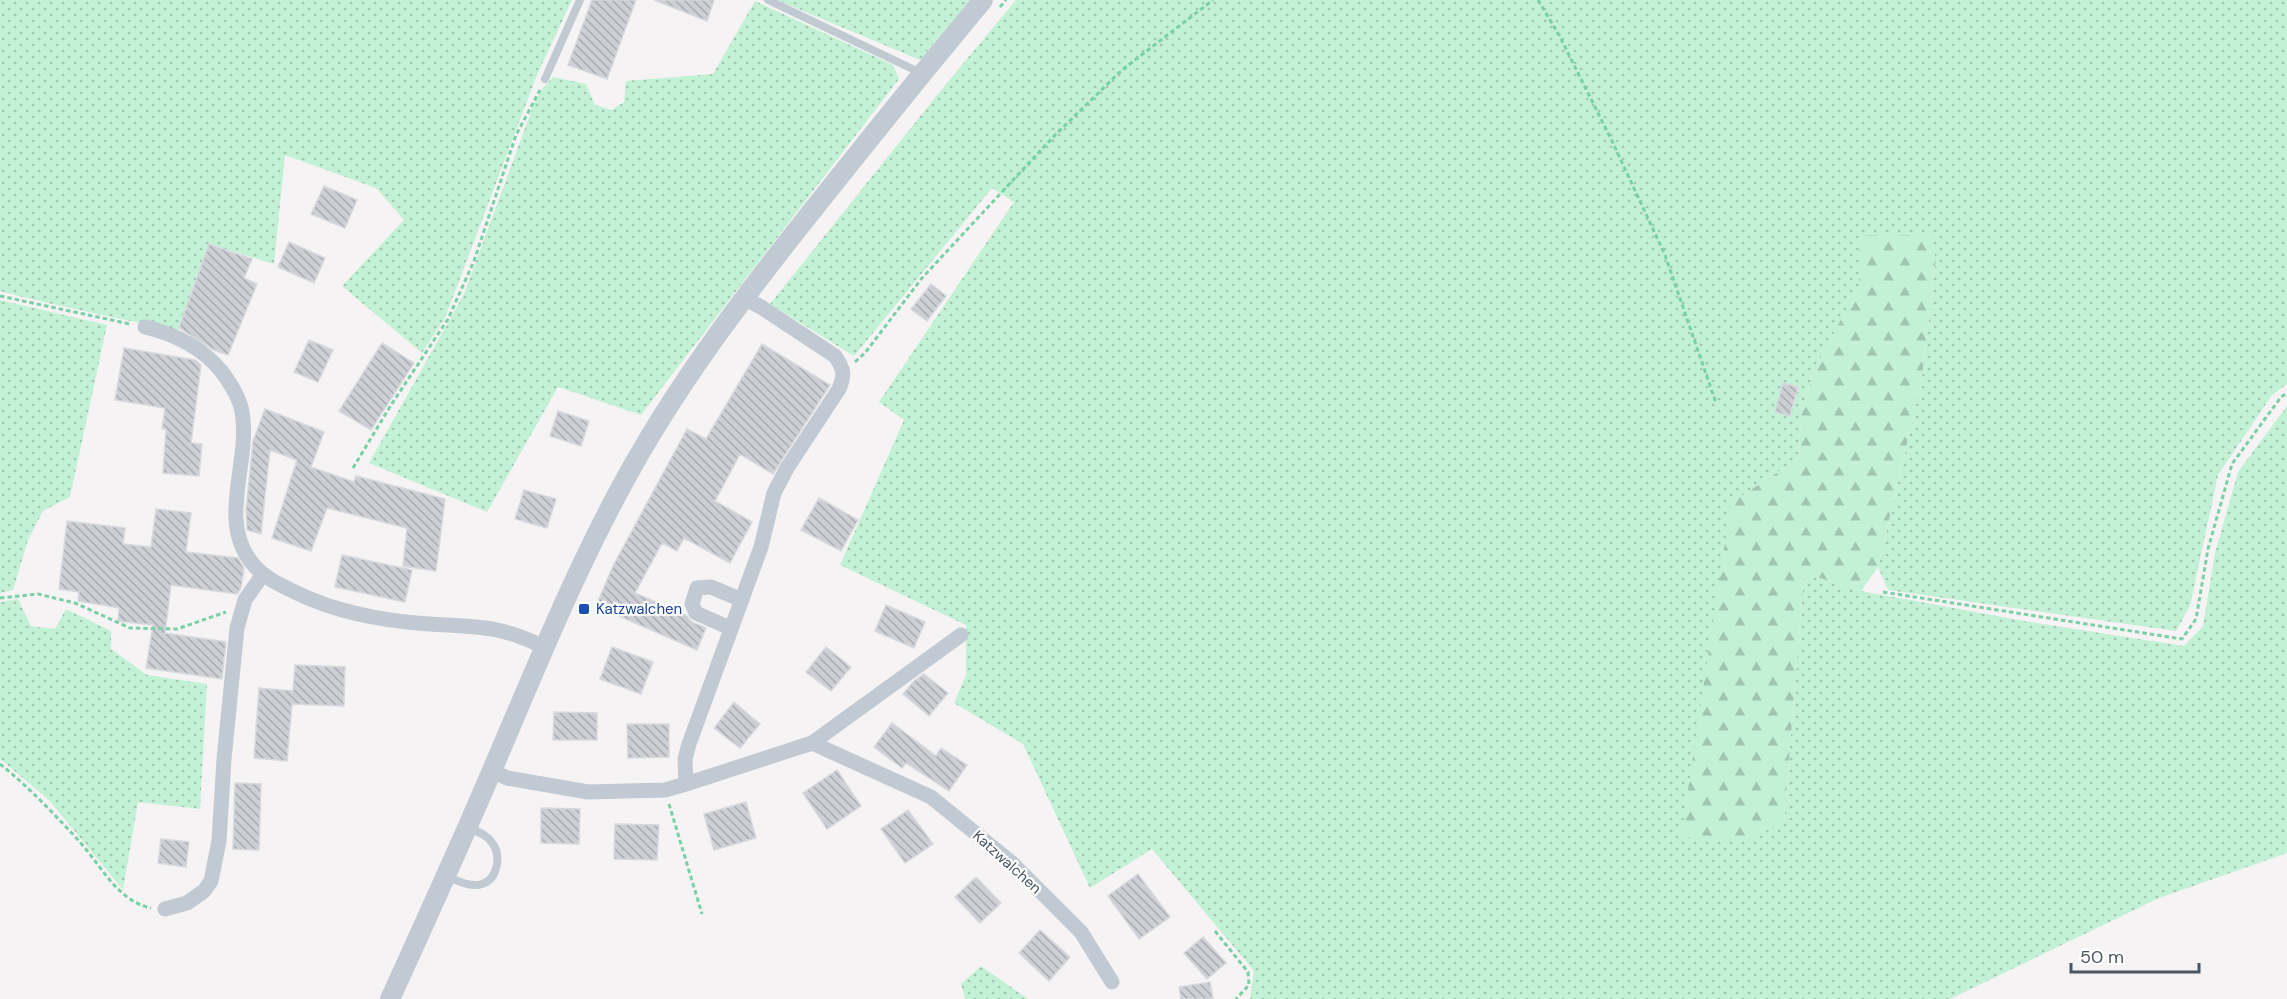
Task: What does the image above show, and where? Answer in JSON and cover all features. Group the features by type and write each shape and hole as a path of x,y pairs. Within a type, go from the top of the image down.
{"street":[{"path":"390,999 492,771 544,647 631,468 685,382 744,298 922,74 991,5"},
{"path":"686,784 685,759 689,744 761,547 774,493 787,468 839,389 844,376 836,356 744,298"},
{"path":"145,327 165,332 200,351 213,361 236,394 242,411 244,428 237,499 237,536 243,550 263,574 300,595 338,610 363,616 417,623 493,628 512,632 544,647"},
{"path":"165,909 186,903 204,891 211,881 219,840 224,759 237,628 245,600 263,574"},
{"path":"730,628 696,613 692,604 697,588 711,587 742,600"},
{"path":"492,771 507,778 588,792 665,790 686,784 812,743 961,635"},
{"name":"Katzwalchen","path":"812,743 931,797 1012,863 1081,932 1112,981"}],"lane":[{"path":"546,79 580,0"},
{"path":"768,0 922,74"},
{"path":"444,876 472,885 483,884 492,877 497,866 497,855 492,842 483,835 466,828"}],"path":[{"path":"991,5 1006,0"},
{"path":"842,367 856,361 865,353 922,278 1072,119 1122,70 1213,0"},
{"path":"1538,0 1559,35 1665,255 1716,403"},
{"path":"353,468 391,405 448,320 474,261 516,135 546,79"},
{"path":"0,296 145,327"},
{"path":"1883,592 2182,639 2196,618 2208,549 2232,464 2281,397 2287,393"},
{"path":"0,598 38,594 75,603 130,628 177,629 223,614 245,600"},
{"path":"0,764 39,797 124,895 143,906 165,909"},
{"path":"665,790 702,914"},
{"path":"1215,931 1248,972 1249,985 1236,999"}],"green space":[{"path":"0,0 572,0 537,75 445,318 422,353 342,286 404,220 376,188 285,155 274,264 209,244 177,332 0,291"},
{"path":"777,0 970,0 920,60"},
{"path":"1016,0 2287,0 2287,384 2272,395 2218,475 2190,606 2176,631 1888,590 1878,567 1921,384 1936,259 1860,286 1814,370 1801,416 1799,458 1731,503 1784,822 1804,573 1861,591 2024,621 2184,646 2203,626 2215,553 2238,472 2287,406 2287,853 2159,898 1950,999 1250,999 1254,971 1152,849 1090,888 1023,744 954,703 966,675 966,625 840,565 904,420 879,402 1014,202 992,188 854,356 770,304"},
{"path":"755,1 893,65 899,79 641,415 558,387 487,512 369,463 464,294 535,101 544,87 553,77 586,84 595,105 612,110 624,102 626,81 713,74"},
{"path":"1860,235 1930,235 1936,259 1921,384 1878,567 1861,591 1804,573 1784,822 1746,841 1681,837 1731,503 1799,458 1801,416 1814,370 1859,286"},
{"path":"0,300 107,325 70,497 43,511 28,540 13,590 0,593"},
{"path":"18,599 31,626 55,629 66,609 111,631 111,649 147,675 207,684 200,809 138,802 123,890 49,800 0,759 0,602"},
{"path":"981,966 1028,999 965,999 961,984"}],"building":[{"path":"592,0 636,0 607,79 568,65"},
{"path":"654,0 714,0 707,21"},
{"path":"324,186 357,200 345,228 311,214"},
{"path":"289,242 325,258 314,283 278,267"},
{"path":"209,244 252,259 244,278 257,284 228,355 214,350 179,328"},
{"path":"931,284 946,296 927,321 911,309"},
{"path":"309,340 333,350 318,382 294,372"},
{"path":"382,343 414,363 371,430 339,411"},
{"path":"762,344 830,385 773,474 740,454 715,501 752,522 730,563 684,538 677,551 662,543 635,593 686,615 692,622 706,628 697,650 596,606 613,566 687,429 706,439"},
{"path":"124,348 195,360 201,365 191,443 202,444 199,476 163,473 166,429 162,429 165,408 115,400"},
{"path":"1783,383 1798,387 1790,416 1775,412"},
{"path":"265,409 324,432 311,467 354,482 356,476 445,499 436,571 403,566 407,528 327,508 311,551 272,538 297,460 270,450 261,534 247,530 246,510 253,441"},
{"path":"558,411 589,421 581,446 550,436"},
{"path":"524,490 556,499 547,528 515,519"},
{"path":"819,498 858,520 841,551 801,530"},
{"path":"156,509 191,513 186,552 238,558 244,568 241,588 237,594 171,585 165,633 226,642 222,679 146,668 153,625 118,621 119,608 78,601 79,592 59,589 67,521 125,528 123,544 151,547"},
{"path":"342,555 412,570 405,602 335,587"},
{"path":"886,605 925,622 914,648 875,631"},
{"path":"612,647 653,662 641,694 600,679"},
{"path":"826,647 851,667 831,691 806,672"},
{"path":"295,665 345,667 344,706 292,704 287,761 254,758 259,688 293,691"},
{"path":"924,674 948,693 929,716 903,694 914,681"},
{"path":"734,702 760,724 740,748 714,728"},
{"path":"554,712 597,713 597,740 553,740"},
{"path":"892,723 936,756 941,748 967,765 949,791 906,763 902,768 874,747"},
{"path":"627,724 669,724 669,757 628,758"},
{"path":"837,770 861,806 827,829 803,793"},
{"path":"235,783 261,784 259,850 233,849"},
{"path":"746,802 756,838 714,850 704,814"},
{"path":"541,808 580,809 579,844 541,843"},
{"path":"908,810 933,844 905,863 881,829"},
{"path":"615,824 659,825 657,860 614,859"},
{"path":"161,839 189,842 186,867 158,863"},
{"path":"1138,874 1170,917 1139,939 1108,896"},
{"path":"976,877 1001,903 980,923 955,897"},
{"path":"1040,930 1070,957 1049,981 1019,953"},
{"path":"1203,937 1226,963 1207,979 1184,953"},
{"path":"1210,982 1213,999 1181,999 1179,987"}],"place":[{"name":"Katzwalchen","path":"584,609"}]}
